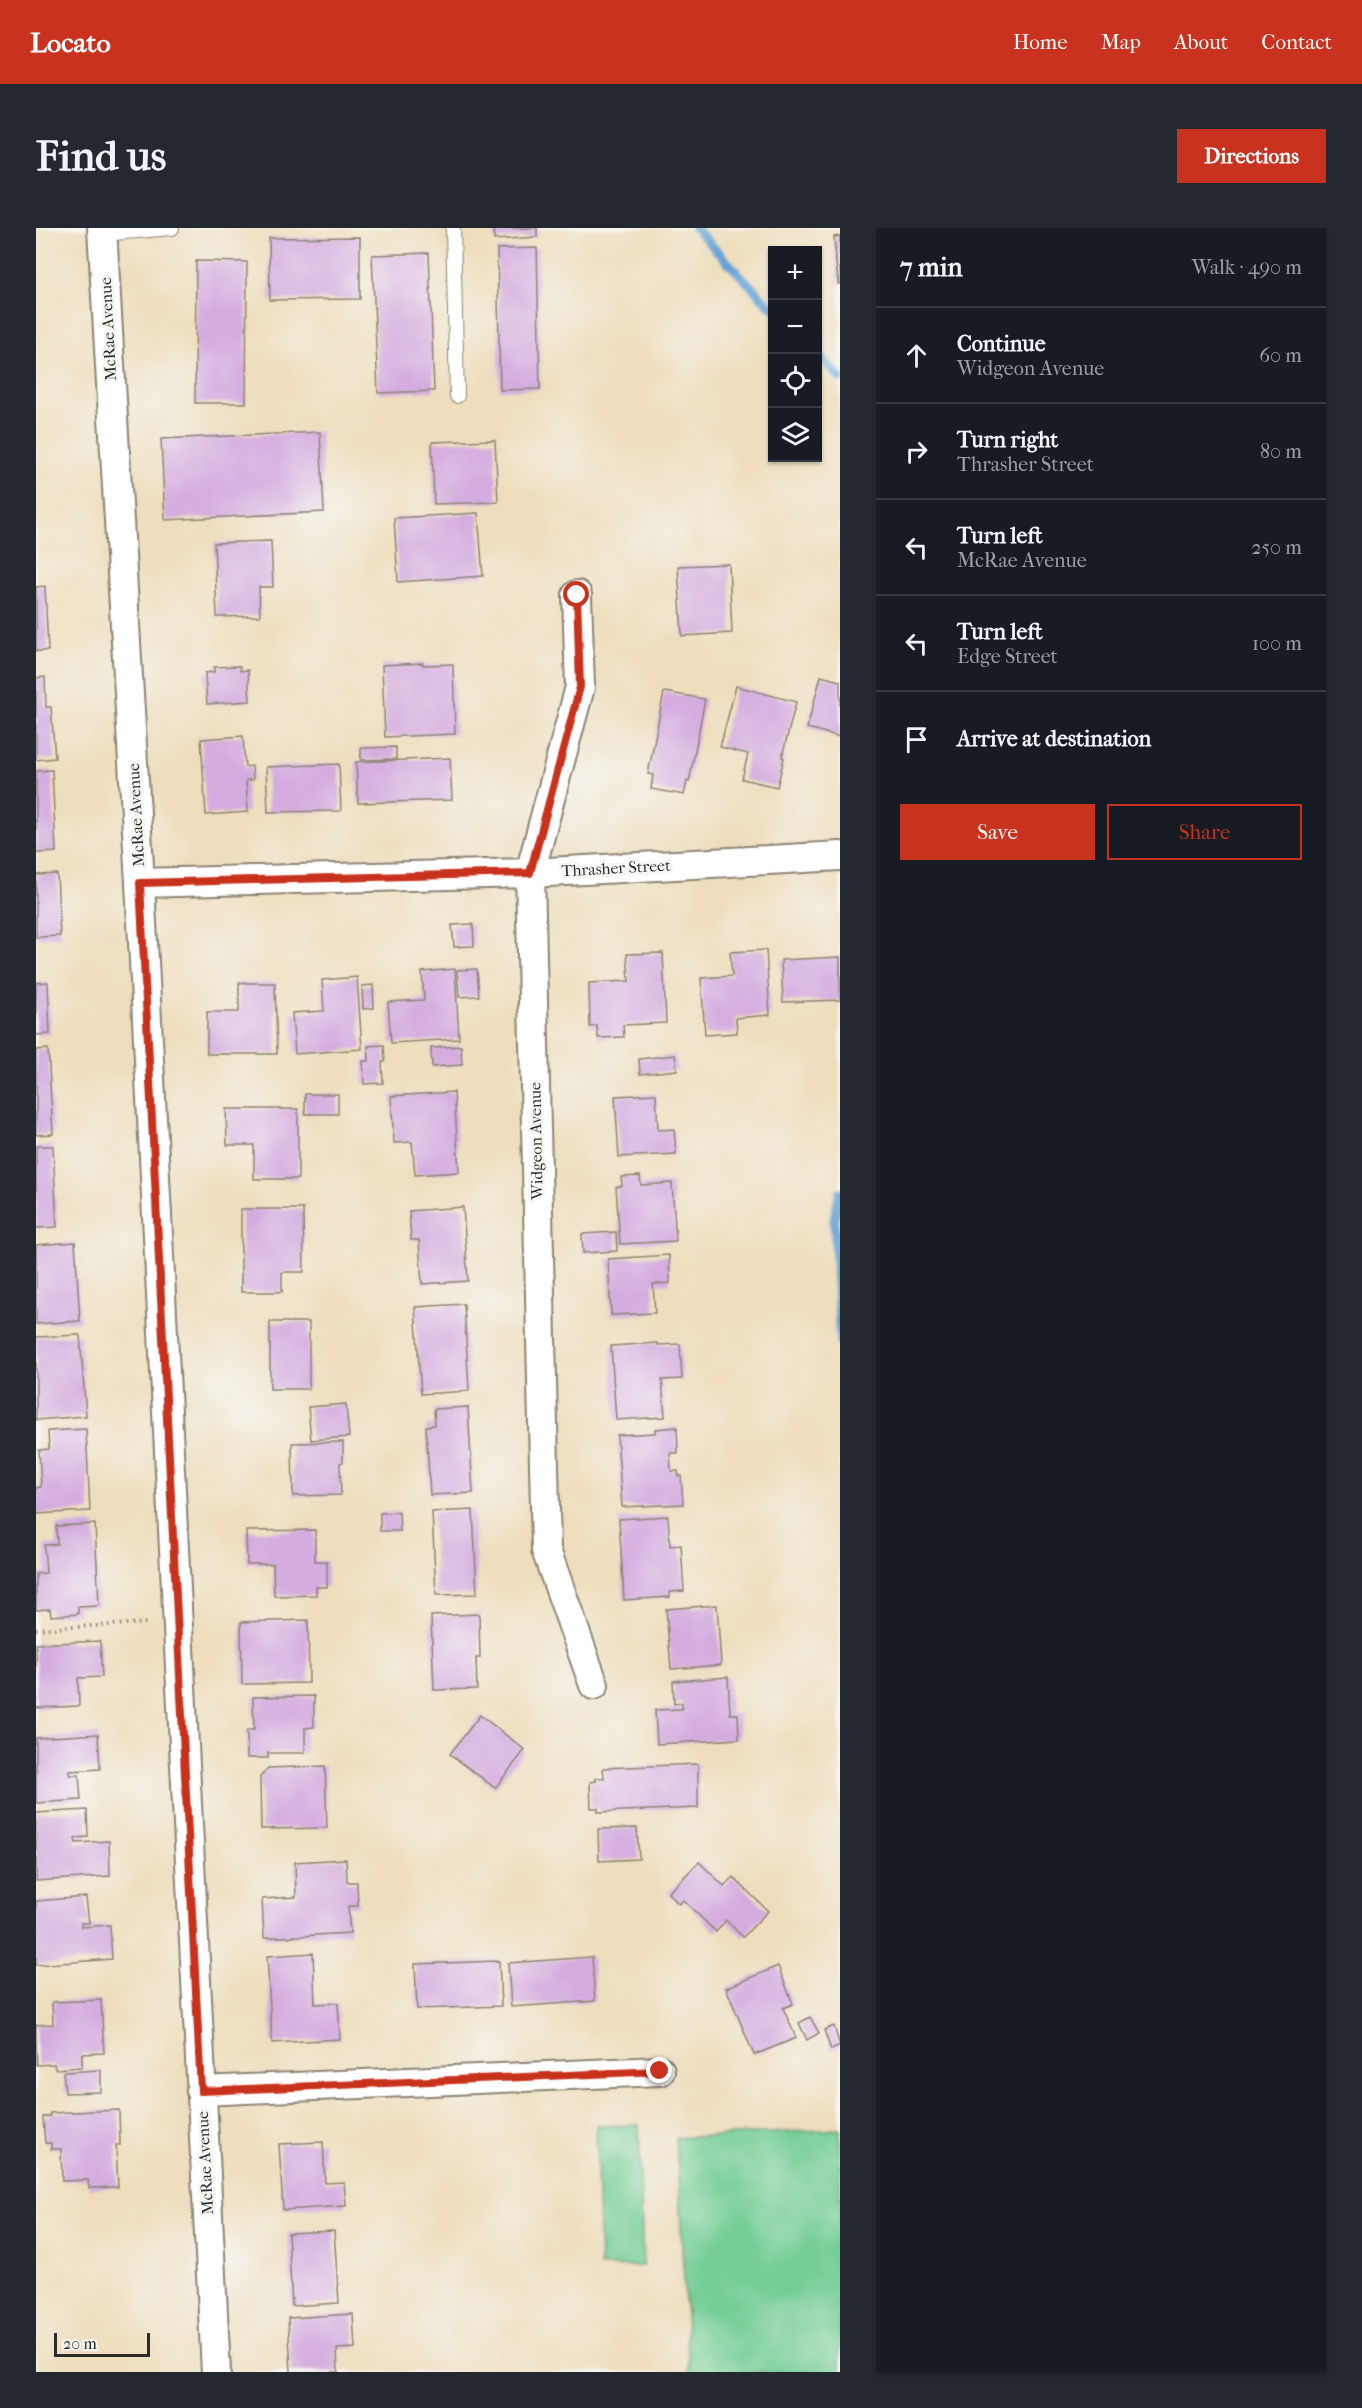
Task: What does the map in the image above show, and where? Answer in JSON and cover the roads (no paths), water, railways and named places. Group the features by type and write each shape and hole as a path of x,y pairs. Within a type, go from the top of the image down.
{"street":[{"name":"McRae Avenue","path":"102,231 140,883 216,2372"},
{"name":"Widgeon Avenue","path":"577,595 580,687 530,873 546,1550 594,1685"},
{"name":"Thrasher Street","path":"140,883 530,873 840,856"},
{"path":"201,2091 660,2071"}],"lane":[{"path":"102,231 172,228"},
{"path":"453,228 457,396"}],"waterway":[{"path":"695,228 768,304"},
{"path":"822,358 840,378"},
{"path":"840,1192 834,1219 840,1343"}]}
